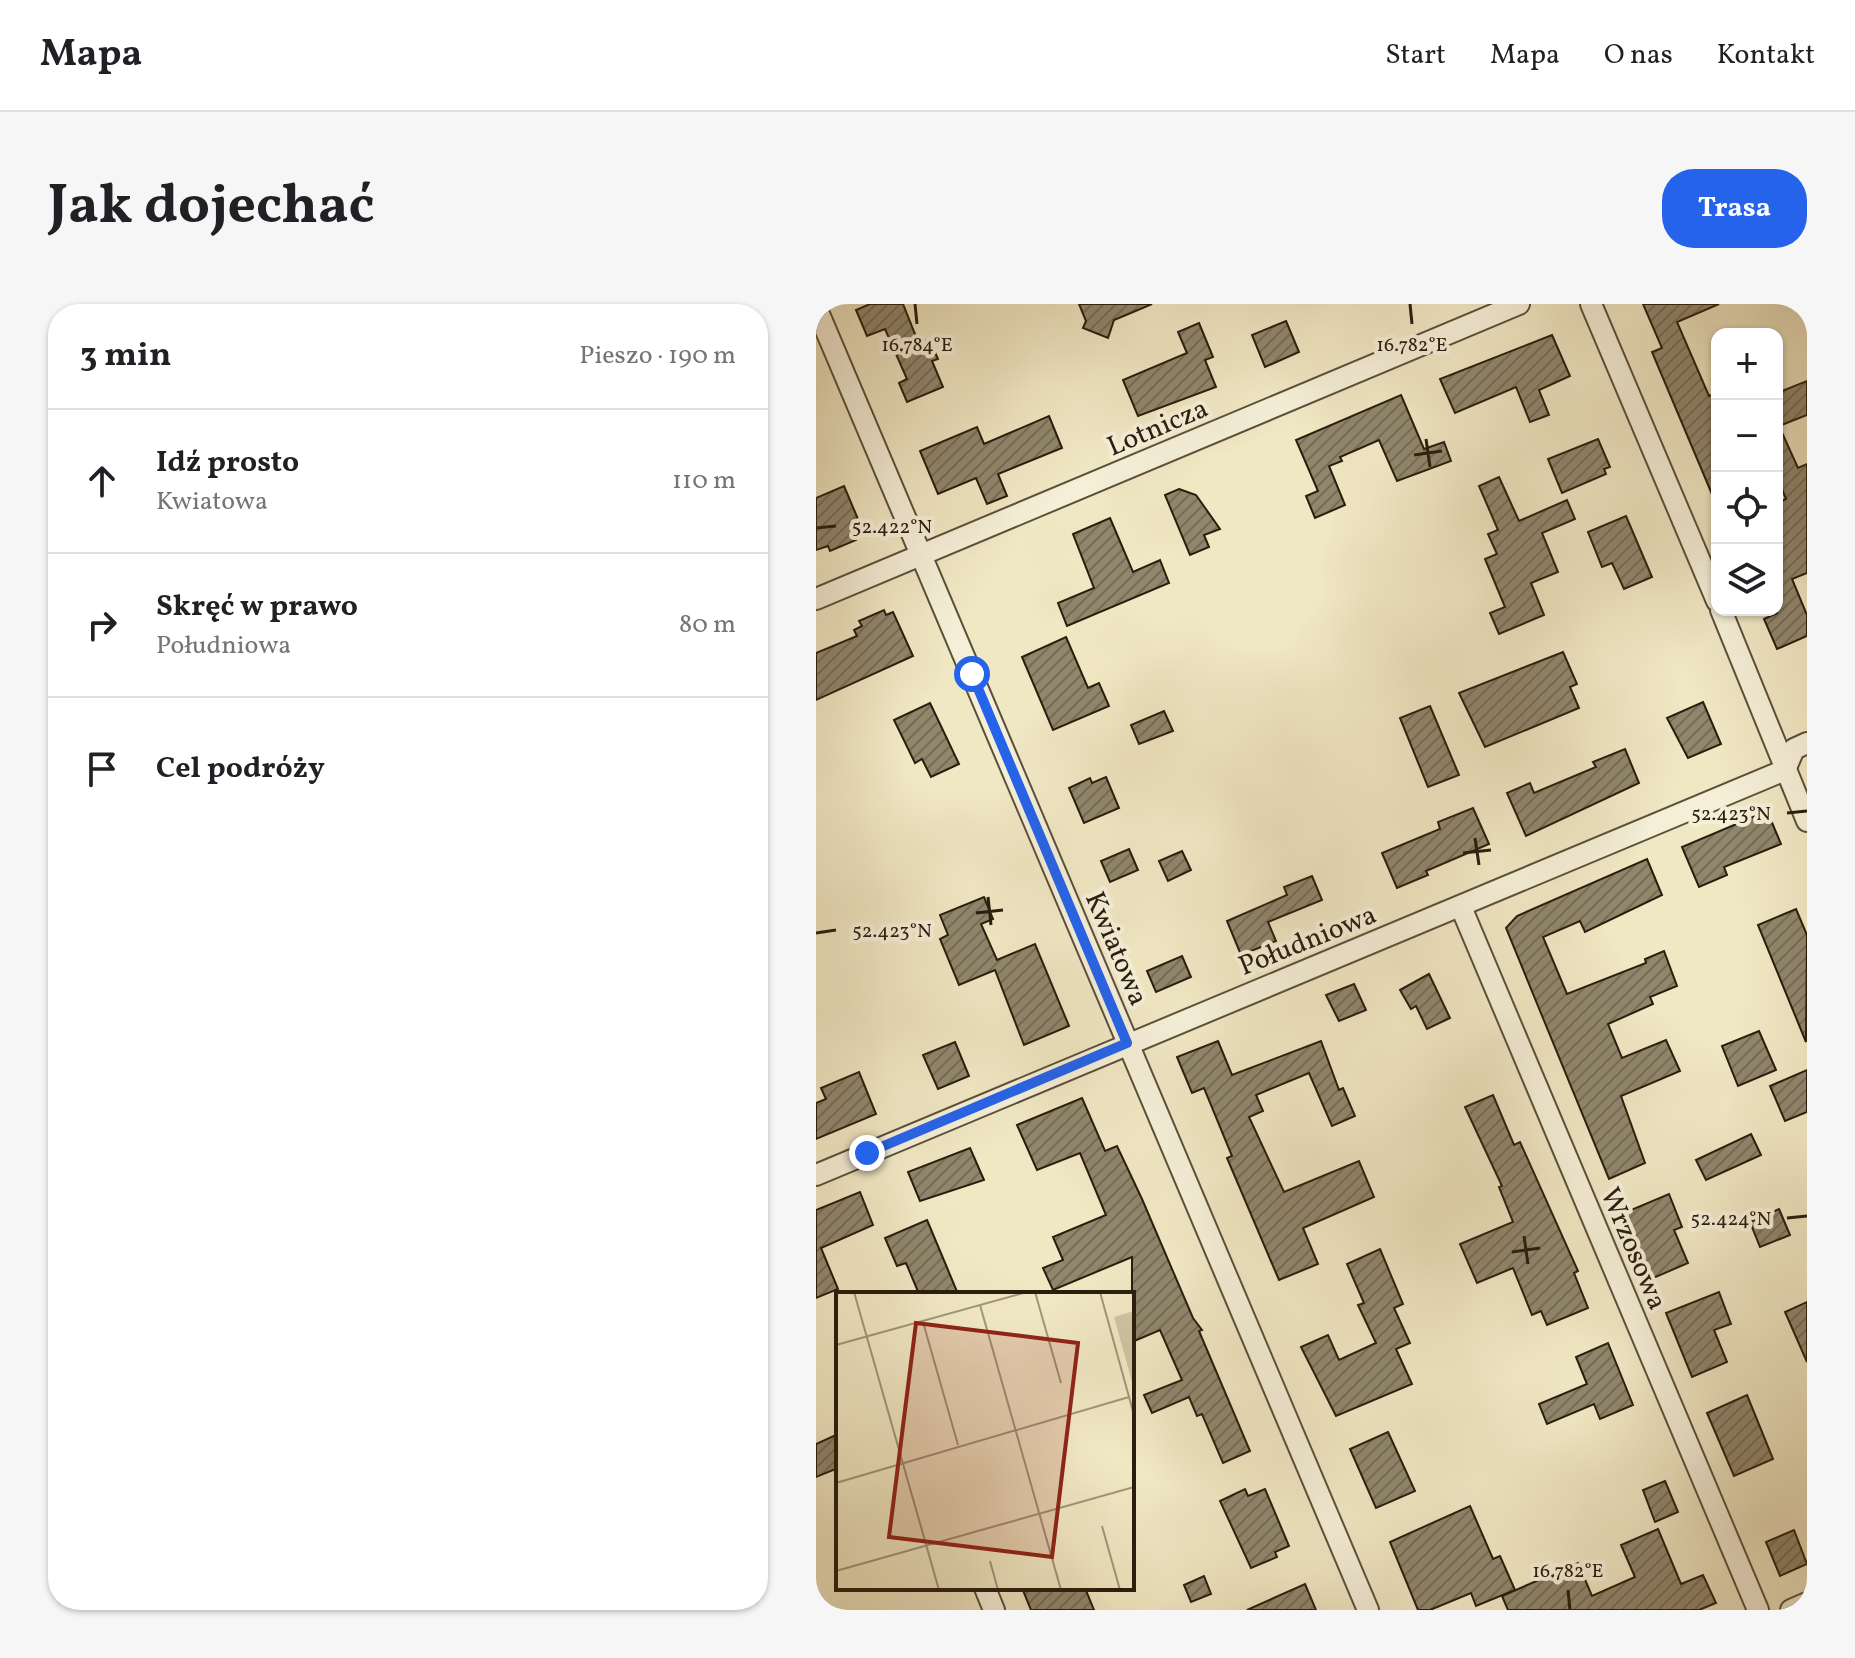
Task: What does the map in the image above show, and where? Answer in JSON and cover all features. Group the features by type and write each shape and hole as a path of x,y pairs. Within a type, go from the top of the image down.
{"street":[{"name":"Lotnicza","path":"816,599 1519,304"},
{"path":"1591,304 1711,587"},
{"name":"Kwiatowa","path":"816,307 1368,1610"},
{"path":"1723,616 1807,821"},
{"name":"Południowa","path":"816,1175 1785,770 1794,749 1807,743"},
{"name":"Wrzosowa","path":"1461,907 1758,1610"},
{"path":"986,1590 994,1610"},
{"path":"1791,1610 1807,1603"}],"building":[{"path":"870,304 903,304 919,344 929,339 938,359 932,361 943,387 907,402 899,383 907,379 885,329 867,336 856,310"},
{"path":"1079,304 1152,304 1114,320 1108,338 1083,328 1086,321"},
{"path":"1643,304 1719,304 1677,322 1711,395 1711,492 1652,352 1662,348"},
{"path":"1286,321 1299,352 1265,367 1252,335"},
{"path":"1199,323 1213,357 1205,360 1216,387 1138,416 1123,380 1187,353 1178,332"},
{"path":"1552,335 1570,376 1539,390 1549,415 1530,422 1516,387 1455,413 1440,379"},
{"path":"1807,381 1807,415 1783,424 1783,391"},
{"path":"1401,395 1424,449 1444,442 1451,461 1397,481 1379,440 1340,457 1342,461 1329,466 1345,505 1315,518 1306,496 1318,491 1296,440"},
{"path":"1049,416 1062,448 998,474 1007,496 987,504 976,478 938,494 920,451 977,427 984,444"},
{"path":"1783,435 1798,468 1807,464 1807,573 1792,579 1807,615 1807,636 1777,649 1764,619 1783,616 1783,500 1786,499 1783,492"},
{"path":"1598,439 1610,467 1604,469 1606,474 1562,493 1548,459"},
{"path":"1499,477 1519,521 1567,500 1575,519 1542,533 1558,572 1531,583 1544,615 1499,634 1490,613 1505,607 1485,559 1497,554 1488,534 1498,530 1479,486"},
{"path":"844,486 863,531 854,534 856,540 830,551 828,546 816,550 816,498"},
{"path":"1179,489 1196,495 1220,529 1204,535 1209,547 1190,555 1165,495"},
{"path":"1626,516 1652,577 1624,589 1612,563 1602,567 1588,532"},
{"path":"1110,518 1133,572 1160,560 1169,583 1067,626 1058,603 1094,588 1073,534"},
{"path":"884,610 886,615 893,612 913,656 816,700 816,653 857,636 854,630 862,626 859,621"},
{"path":"1066,637 1088,688 1099,683 1109,706 1053,730 1022,657"},
{"path":"1563,652 1577,684 1570,687 1579,708 1485,747 1459,693"},
{"path":"1703,702 1721,744 1688,758 1667,718"},
{"path":"930,703 959,764 931,777 922,759 915,763 894,720"},
{"path":"1430,706 1459,775 1428,787 1400,718"},
{"path":"1164,711 1173,731 1139,744 1131,725"},
{"path":"1625,749 1639,783 1526,836 1507,793 1530,783 1534,793 1596,767 1593,762"},
{"path":"1106,777 1119,808 1084,823 1069,788 1090,778 1092,783"},
{"path":"1473,808 1489,844 1426,871 1428,875 1397,888 1382,853 1440,829 1438,822"},
{"path":"1767,811 1781,844 1724,867 1727,875 1699,887 1682,847"},
{"path":"1129,849 1138,870 1110,882 1101,861"},
{"path":"1182,851 1191,870 1168,881 1159,861"},
{"path":"1647,859 1662,895 1585,932 1580,921 1543,937 1567,994 1646,963 1645,959 1664,951 1677,986 1650,997 1653,1004 1608,1024 1622,1058 1666,1040 1680,1071 1621,1096 1645,1163 1609,1179 1506,928 1517,916"},
{"path":"1312,876 1322,900 1268,922 1276,941 1241,955 1227,921 1287,895 1284,887"},
{"path":"984,897 993,919 981,924 997,960 1035,944 1069,1026 1024,1045 995,970 959,985 940,939 948,935 940,915"},
{"path":"1796,909 1807,935 1806,1042 1758,925"},
{"path":"1182,956 1191,977 1156,992 1147,971"},
{"path":"1429,974 1450,1018 1427,1029 1416,1006 1411,1009 1400,990"},
{"path":"1354,984 1366,1010 1339,1021 1326,995"},
{"path":"1759,1031 1776,1070 1738,1086 1722,1046"},
{"path":"1218,1041 1232,1075 1321,1041 1339,1090 1343,1088 1355,1116 1332,1126 1309,1073 1256,1095 1263,1111 1249,1117 1284,1192 1359,1161 1374,1197 1303,1228 1318,1264 1279,1280 1227,1158 1232,1156 1204,1088 1192,1093 1177,1057"},
{"path":"955,1042 969,1076 938,1089 923,1055"},
{"path":"1807,1070 1807,1112 1785,1121 1770,1086"},
{"path":"859,1072 876,1114 816,1139 816,1103 826,1099 821,1088"},
{"path":"1493,1095 1514,1145 1520,1142 1578,1271 1574,1273 1588,1308 1547,1325 1541,1311 1532,1315 1513,1268 1477,1283 1460,1244 1513,1222 1499,1187 1502,1186 1465,1107"},
{"path":"1082,1098 1105,1151 1117,1146 1193,1318 1202,1330 1199,1331 1250,1451 1223,1463 1202,1414 1197,1416 1189,1397 1152,1413 1144,1395 1182,1380 1160,1330 1134,1341 1132,1257 1053,1290 1043,1268 1063,1260 1053,1237 1106,1215 1080,1153 1037,1170 1017,1125"},
{"path":"1751,1134 1761,1155 1706,1180 1696,1160"},
{"path":"970,1148 984,1180 920,1201 908,1172"},
{"path":"860,1192 873,1225 821,1248 838,1289 816,1298 816,1210"},
{"path":"1669,1194 1682,1227 1674,1230 1688,1263 1651,1279 1624,1213"},
{"path":"1779,1209 1790,1235 1760,1247 1750,1222"},
{"path":"927,1220 957,1292 918,1292 906,1263 897,1266 885,1238"},
{"path":"1380,1249 1403,1304 1394,1308 1410,1343 1396,1349 1412,1384 1336,1416 1301,1347 1328,1335 1339,1360 1376,1343 1358,1305 1364,1303 1347,1264"},
{"path":"1719,1292 1731,1324 1714,1330 1727,1362 1692,1377 1666,1313"},
{"path":"1807,1302 1807,1362 1785,1312"},
{"path":"1608,1343 1633,1405 1600,1419 1594,1404 1547,1424 1539,1404 1587,1384 1576,1357"},
{"path":"1747,1395 1773,1459 1734,1476 1707,1413"},
{"path":"1388,1432 1415,1491 1376,1508 1350,1449"},
{"path":"836,1435 836,1469 816,1477 816,1444"},
{"path":"1665,1481 1678,1512 1655,1522 1643,1490"},
{"path":"1245,1489 1248,1496 1265,1489 1289,1546 1275,1552 1277,1557 1251,1568 1220,1501"},
{"path":"1470,1506 1493,1559 1500,1556 1515,1590 1476,1606 1471,1593 1430,1610 1418,1610 1390,1542"},
{"path":"1658,1529 1681,1584 1703,1575 1716,1603 1699,1610 1508,1610 1502,1596 1578,1563 1592,1596 1635,1577 1621,1545"},
{"path":"1794,1530 1807,1564 1780,1576 1766,1542"},
{"path":"1204,1576 1211,1594 1191,1602 1184,1585"},
{"path":"1305,1584 1316,1610 1247,1610"},
{"path":"1023,1590 1086,1590 1094,1610 1031,1610"}],"route":[{"path":"867,1153 1127,1043 972,674"}]}
